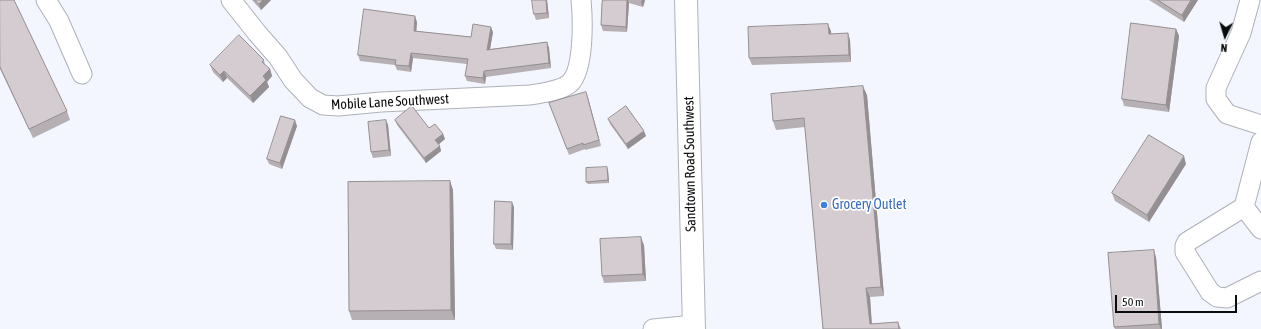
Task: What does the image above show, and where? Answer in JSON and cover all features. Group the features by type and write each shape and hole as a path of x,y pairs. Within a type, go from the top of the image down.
{"street":[{"path":"46,0 59,21 82,74"},
{"name":"Mobile Lane Southwest","path":"231,0 278,57 293,80 310,98 323,105 338,106 381,102 530,95 554,91 571,82 579,65 583,14 581,0"},
{"name":"Sandtown Road Southwest","path":"686,0 694,327"},
{"path":"1250,0 1241,33 1216,88 1216,99 1227,114 1261,126"},
{"path":"1261,142 1244,207 1187,242 1185,246 1185,252 1210,292 1217,297 1227,298 1261,281"},
{"path":"1244,207 1261,229"},
{"path":"653,329 694,327"}],"building":[{"path":"0,0 14,0 67,111 29,129 0,67"},
{"path":"255,0 263,0 259,4"},
{"path":"532,0 546,0 547,13 534,14"},
{"path":"603,0 627,0 626,27 601,25"},
{"path":"1158,0 1191,0 1182,15"},
{"path":"364,9 415,16 414,31 471,37 473,24 491,27 487,50 547,42 549,63 484,71 483,78 465,76 468,59 411,53 409,66 395,65 396,60 358,55"},
{"path":"1131,23 1176,29 1166,105 1122,99"},
{"path":"828,24 829,34 848,33 849,55 749,58 748,27"},
{"path":"239,35 264,60 262,62 270,69 263,76 266,80 250,96 224,71 220,75 210,65"},
{"path":"863,86 881,287 866,288 870,324 898,322 899,329 823,329 804,118 773,121 771,94"},
{"path":"586,92 599,140 583,145 583,143 567,149 549,103"},
{"path":"412,106 429,128 435,124 443,134 435,140 440,146 424,158 395,120"},
{"path":"626,106 644,131 626,144 608,119"},
{"path":"281,116 295,120 280,163 267,159"},
{"path":"386,120 389,150 371,152 368,122"},
{"path":"1149,135 1184,156 1147,215 1112,193"},
{"path":"607,167 608,180 586,182 586,168"},
{"path":"450,181 451,310 349,311 348,182"},
{"path":"495,201 512,202 511,244 494,244"},
{"path":"641,237 643,274 602,276 600,239"},
{"path":"1154,250 1159,324 1114,327 1108,253"}],"place":[{"name":"Grocery Outlet","path":"824,205"}]}
